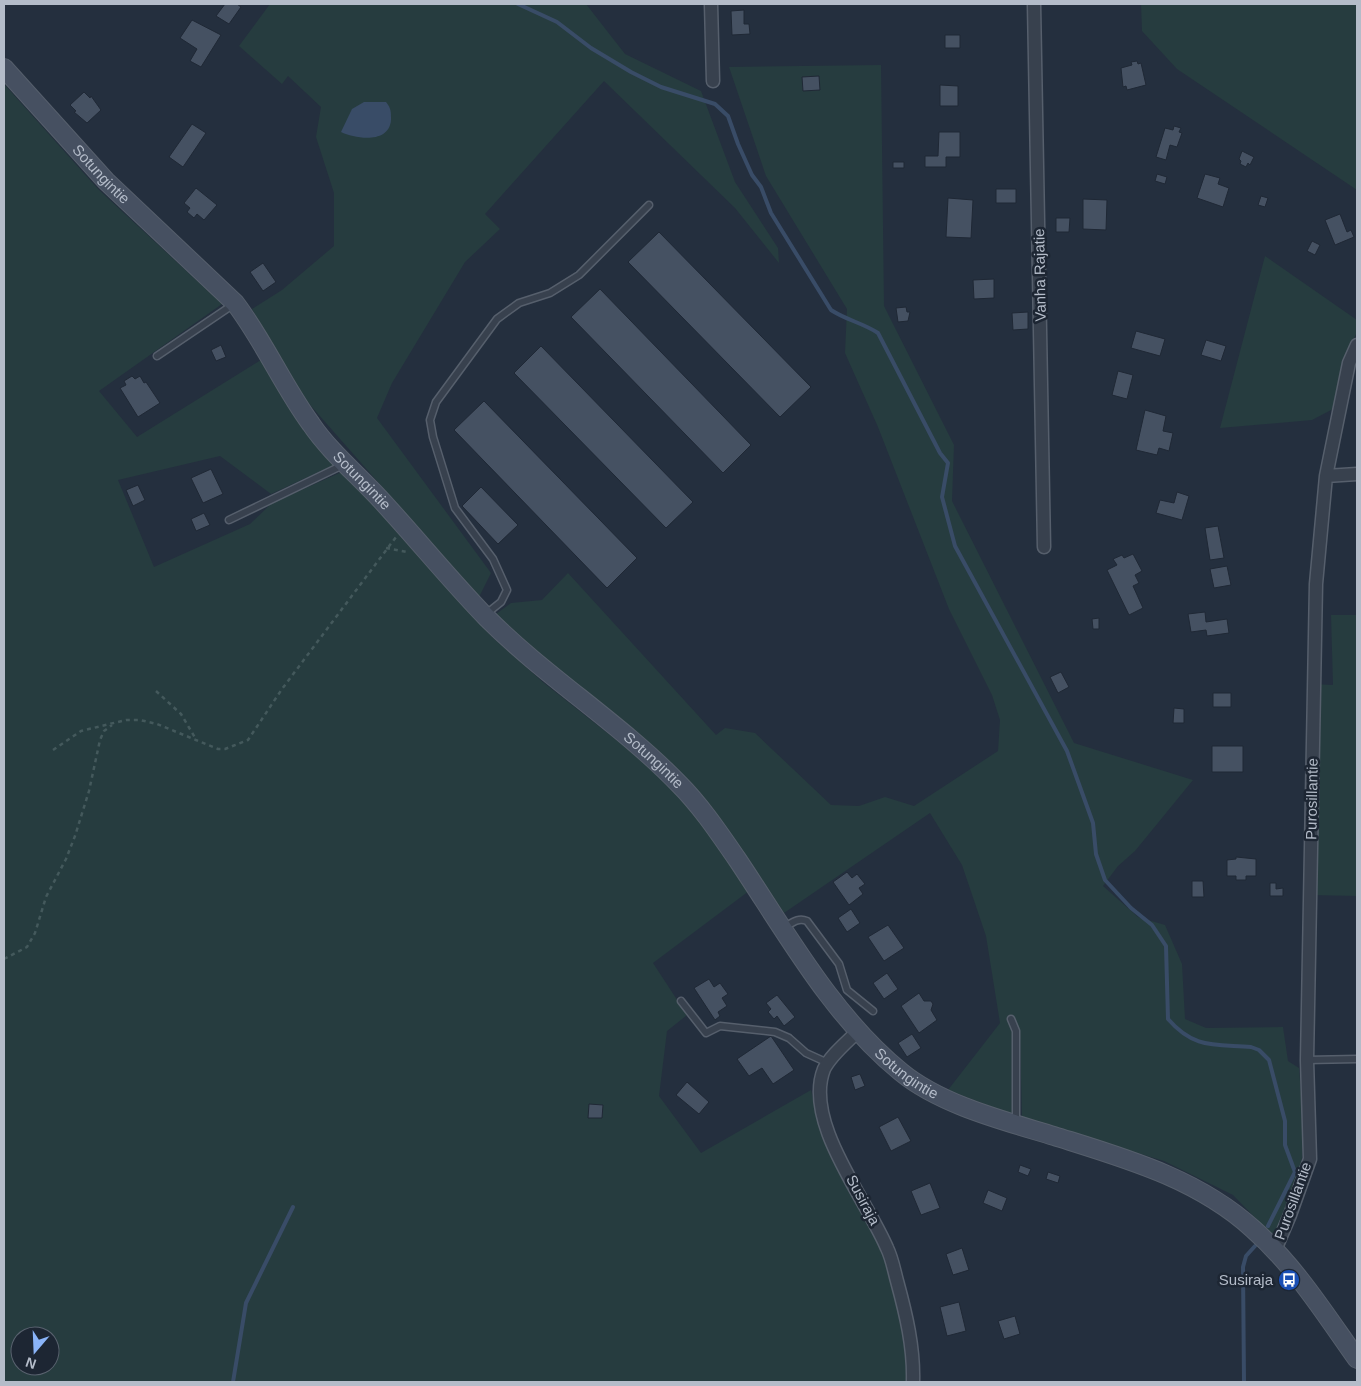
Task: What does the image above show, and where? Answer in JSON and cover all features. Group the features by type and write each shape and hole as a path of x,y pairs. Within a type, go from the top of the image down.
{"street":[{"path":"711,4 713,80"},
{"name":"Vanha Rajatie","path":"1034,4 1044,547"},
{"name":"Sotungintie","path":"4,68 106,181 235,303 249,321 313,428 405,526 484,615 535,662 623,733 679,784 707,817 857,1032 906,1076 945,1098 1016,1124 1116,1156 1196,1188 1244,1221 1275,1250 1313,1296 1357,1359"},
{"name":"Purosillantie","path":"1275,1250 1310,1159 1307,1060 1316,584 1326,476 1349,363 1357,345"},
{"path":"1326,476 1357,474"},
{"name":"Susiraja","path":"857,1032 828,1063 823,1074 820,1099 824,1126 888,1249 907,1318 914,1365 913,1382"}],"lane":[{"path":"484,615 501,602 507,590 494,559 455,508 433,437 430,420 436,402 497,319 519,303 550,293 579,275 649,205"},
{"path":"157,356 235,303"},
{"path":"229,520 347,464"},
{"path":"784,928 796,920 802,919 807,921 839,964 847,990 874,1010"},
{"path":"681,1001 706,1032 720,1026 775,1032 789,1038 806,1053 828,1063"},
{"path":"1011,1019 1016,1032 1016,1124"},
{"path":"1307,1060 1357,1059"}],"path":[{"path":"53,750 81,731 126,720 140,720 157,724 209,747 225,749 248,740 282,689 380,556 405,526"},
{"path":"156,690 181,714 198,742"},
{"path":"4,960 27,947 35,933 46,897 66,859 75,836 89,791 100,740 104,731 113,724"}],"green space":[{"path":"270,4 586,4 625,54 701,91 735,182 778,248 779,263 735,208 604,81 485,214 500,229 465,262 392,383 377,418 491,573 479,597 304,398 252,309 282,290 334,246 334,193 316,137 321,107 288,76 282,84 239,46"},
{"path":"1141,4 1357,4 1357,190 1177,69 1142,31"},
{"path":"881,65 884,306 954,445 952,501 1074,743 1193,780 1135,851 1118,866 1103,886 1138,917 1165,925 1182,964 1185,1019 1206,1028 1283,1027 1288,1061 1299,1068 1304,1132 1301,1169 1277,1233 1270,1233 1233,1195 1164,1161 1022,1118 1020,1039 1014,1034 1013,1115 948,1090 1000,1023 986,936 962,865 930,813 784,913 719,819 513,633 496,614 511,603 542,600 568,573 716,735 725,728 755,733 831,805 859,806 885,797 914,806 998,751 1000,720 992,695 949,609 878,427 845,353 847,309 766,176 729,67"},
{"path":"4,84 98,189 222,304 99,391 137,437 261,360 287,406 336,464 271,494 220,456 118,480 154,567 250,524 272,503 344,471 492,637 544,683 653,769 680,796 701,820 749,891 653,963 687,1015 667,1031 659,1096 701,1153 811,1090 819,1126 882,1252 901,1315 908,1365 907,1382 4,1382"},
{"path":"1265,256 1357,320 1357,332 1342,364 1333,409 1312,420 1220,428"},
{"path":"1331,615 1357,615 1357,896 1311,895 1313,684 1333,685"}],"water":[{"path":"364,102 386,102 391,112 389,128 384,133 371,138 363,138 341,132 352,109"}],"building":[{"path":"225,4 237,4 241,7 229,24 216,16"},
{"path":"744,10 744,24 749,24 750,34 732,35 731,11"},
{"path":"192,20 221,35 201,67 190,61 197,49 180,38"},
{"path":"945,35 960,35 960,48 945,48"},
{"path":"1137,61 1138,64 1141,63 1146,85 1127,90 1126,86 1123,87 1121,68 1132,65 1131,62"},
{"path":"819,76 820,90 803,91 802,77"},
{"path":"940,85 958,86 958,106 940,106"},
{"path":"84,92 90,98 91,96 101,110 87,123 74,112 76,111 70,105"},
{"path":"192,124 206,133 183,167 169,157"},
{"path":"1174,126 1181,128 1179,132 1182,133 1177,147 1170,145 1166,160 1156,157 1165,128 1173,130"},
{"path":"939,132 960,132 960,157 946,157 946,167 925,167 925,156 938,156"},
{"path":"1242,151 1254,157 1250,165 1248,163 1246,167 1240,164 1241,161 1239,159"},
{"path":"893,162 904,162 904,168 893,168"},
{"path":"1157,174 1167,177 1165,184 1155,181"},
{"path":"1205,174 1220,178 1218,184 1229,188 1223,207 1197,198"},
{"path":"196,188 217,205 204,220 197,214 194,218 187,212 190,208 184,203"},
{"path":"996,189 1016,189 1016,203 996,203"},
{"path":"1261,196 1268,198 1265,207 1258,205"},
{"path":"948,198 973,200 971,238 946,237"},
{"path":"1083,199 1107,200 1106,230 1083,229"},
{"path":"1340,214 1347,232 1351,230 1354,237 1335,245 1325,220"},
{"path":"1056,218 1070,218 1069,232 1056,232"},
{"path":"659,232 811,387 780,417 628,262"},
{"path":"1312,241 1320,245 1315,255 1307,251"},
{"path":"263,263 276,282 263,291 250,272"},
{"path":"994,279 994,298 974,299 973,280"},
{"path":"600,289 751,445 723,473 571,317"},
{"path":"906,307 907,312 910,312 908,321 898,322 896,308"},
{"path":"1028,312 1028,329 1013,330 1012,313"},
{"path":"1136,331 1165,339 1160,356 1131,348"},
{"path":"1206,340 1226,346 1221,361 1201,355"},
{"path":"221,345 226,357 216,361 211,350"},
{"path":"541,346 693,502 666,528 514,373"},
{"path":"1118,371 1133,375 1127,399 1112,395"},
{"path":"132,376 135,379 140,376 160,403 138,417 120,388 126,385 124,381"},
{"path":"484,401 637,558 607,588 454,430"},
{"path":"1145,410 1166,416 1163,431 1173,433 1169,451 1159,448 1157,455 1136,450"},
{"path":"211,469 223,494 203,503 191,478"},
{"path":"138,485 145,500 133,506 126,490"},
{"path":"481,487 518,525 498,544 462,506"},
{"path":"1177,492 1189,496 1182,520 1156,513 1160,500 1174,503"},
{"path":"204,513 210,525 196,531 191,519"},
{"path":"1218,526 1224,558 1210,560 1205,528"},
{"path":"1133,554 1142,571 1135,575 1139,583 1133,586 1143,608 1129,615 1107,570 1117,565 1113,559 1122,555 1124,558"},
{"path":"1227,566 1231,585 1214,588 1210,569"},
{"path":"1205,612 1206,622 1227,619 1229,633 1207,636 1206,630 1191,632 1188,614"},
{"path":"1099,618 1099,629 1093,629 1092,619"},
{"path":"1061,672 1069,687 1058,693 1050,677"},
{"path":"1213,693 1231,693 1231,707 1213,707"},
{"path":"1174,708 1184,709 1184,723 1173,723"},
{"path":"1212,746 1243,746 1243,772 1212,772"},
{"path":"1236,857 1256,859 1256,876 1246,876 1246,880 1236,880 1236,876 1227,876 1227,860 1236,859"},
{"path":"847,872 852,878 857,874 865,884 859,888 863,894 849,905 833,882"},
{"path":"1192,881 1203,881 1204,897 1192,897"},
{"path":"1270,883 1276,883 1276,889 1283,888 1283,896 1270,896"},
{"path":"851,909 860,923 847,932 838,918"},
{"path":"888,925 904,948 884,961 868,937"},
{"path":"887,973 898,989 884,999 873,983"},
{"path":"709,979 714,987 720,983 728,994 722,998 727,1006 718,1012 720,1016 715,1020 694,988"},
{"path":"919,993 924,1001 931,1001 933,1004 931,1010 937,1020 919,1033 901,1006"},
{"path":"777,995 795,1017 784,1026 777,1016 774,1019 768,1012 771,1009 766,1003"},
{"path":"912,1034 921,1048 907,1057 898,1043"},
{"path":"771,1036 794,1070 773,1084 762,1068 749,1076 737,1059"},
{"path":"860,1074 865,1086 855,1090 851,1077"},
{"path":"687,1082 709,1102 699,1114 676,1095"},
{"path":"589,1104 603,1105 602,1118 588,1118"},
{"path":"898,1117 911,1141 891,1151 879,1127"},
{"path":"1020,1165 1031,1169 1028,1176 1018,1172"},
{"path":"1048,1172 1060,1176 1058,1183 1046,1179"},
{"path":"930,1183 940,1208 921,1215 911,1191"},
{"path":"988,1190 1007,1198 1002,1211 983,1203"},
{"path":"962,1248 969,1270 953,1275 946,1254"},
{"path":"959,1302 966,1331 947,1336 940,1307"},
{"path":"1015,1316 1020,1334 1004,1339 998,1321"}],"waterway":[{"path":"518,4 557,22 591,48 631,72 661,87 715,104 728,116 738,144 752,175 761,187 771,213 831,310 878,333 940,453 948,463 942,497 955,546 1067,751 1093,823 1096,854 1105,880 1131,908 1152,925 1166,946 1168,1019 1187,1036 1196,1040 1215,1045 1251,1047 1259,1050 1269,1060 1285,1121 1285,1145 1295,1172 1268,1226"},
{"path":"233,1382 246,1303 293,1207"},
{"path":"1244,1382 1243,1267 1246,1256 1255,1246"}],"place":[{"name":"Susiraja","path":"1289,1280"}]}
